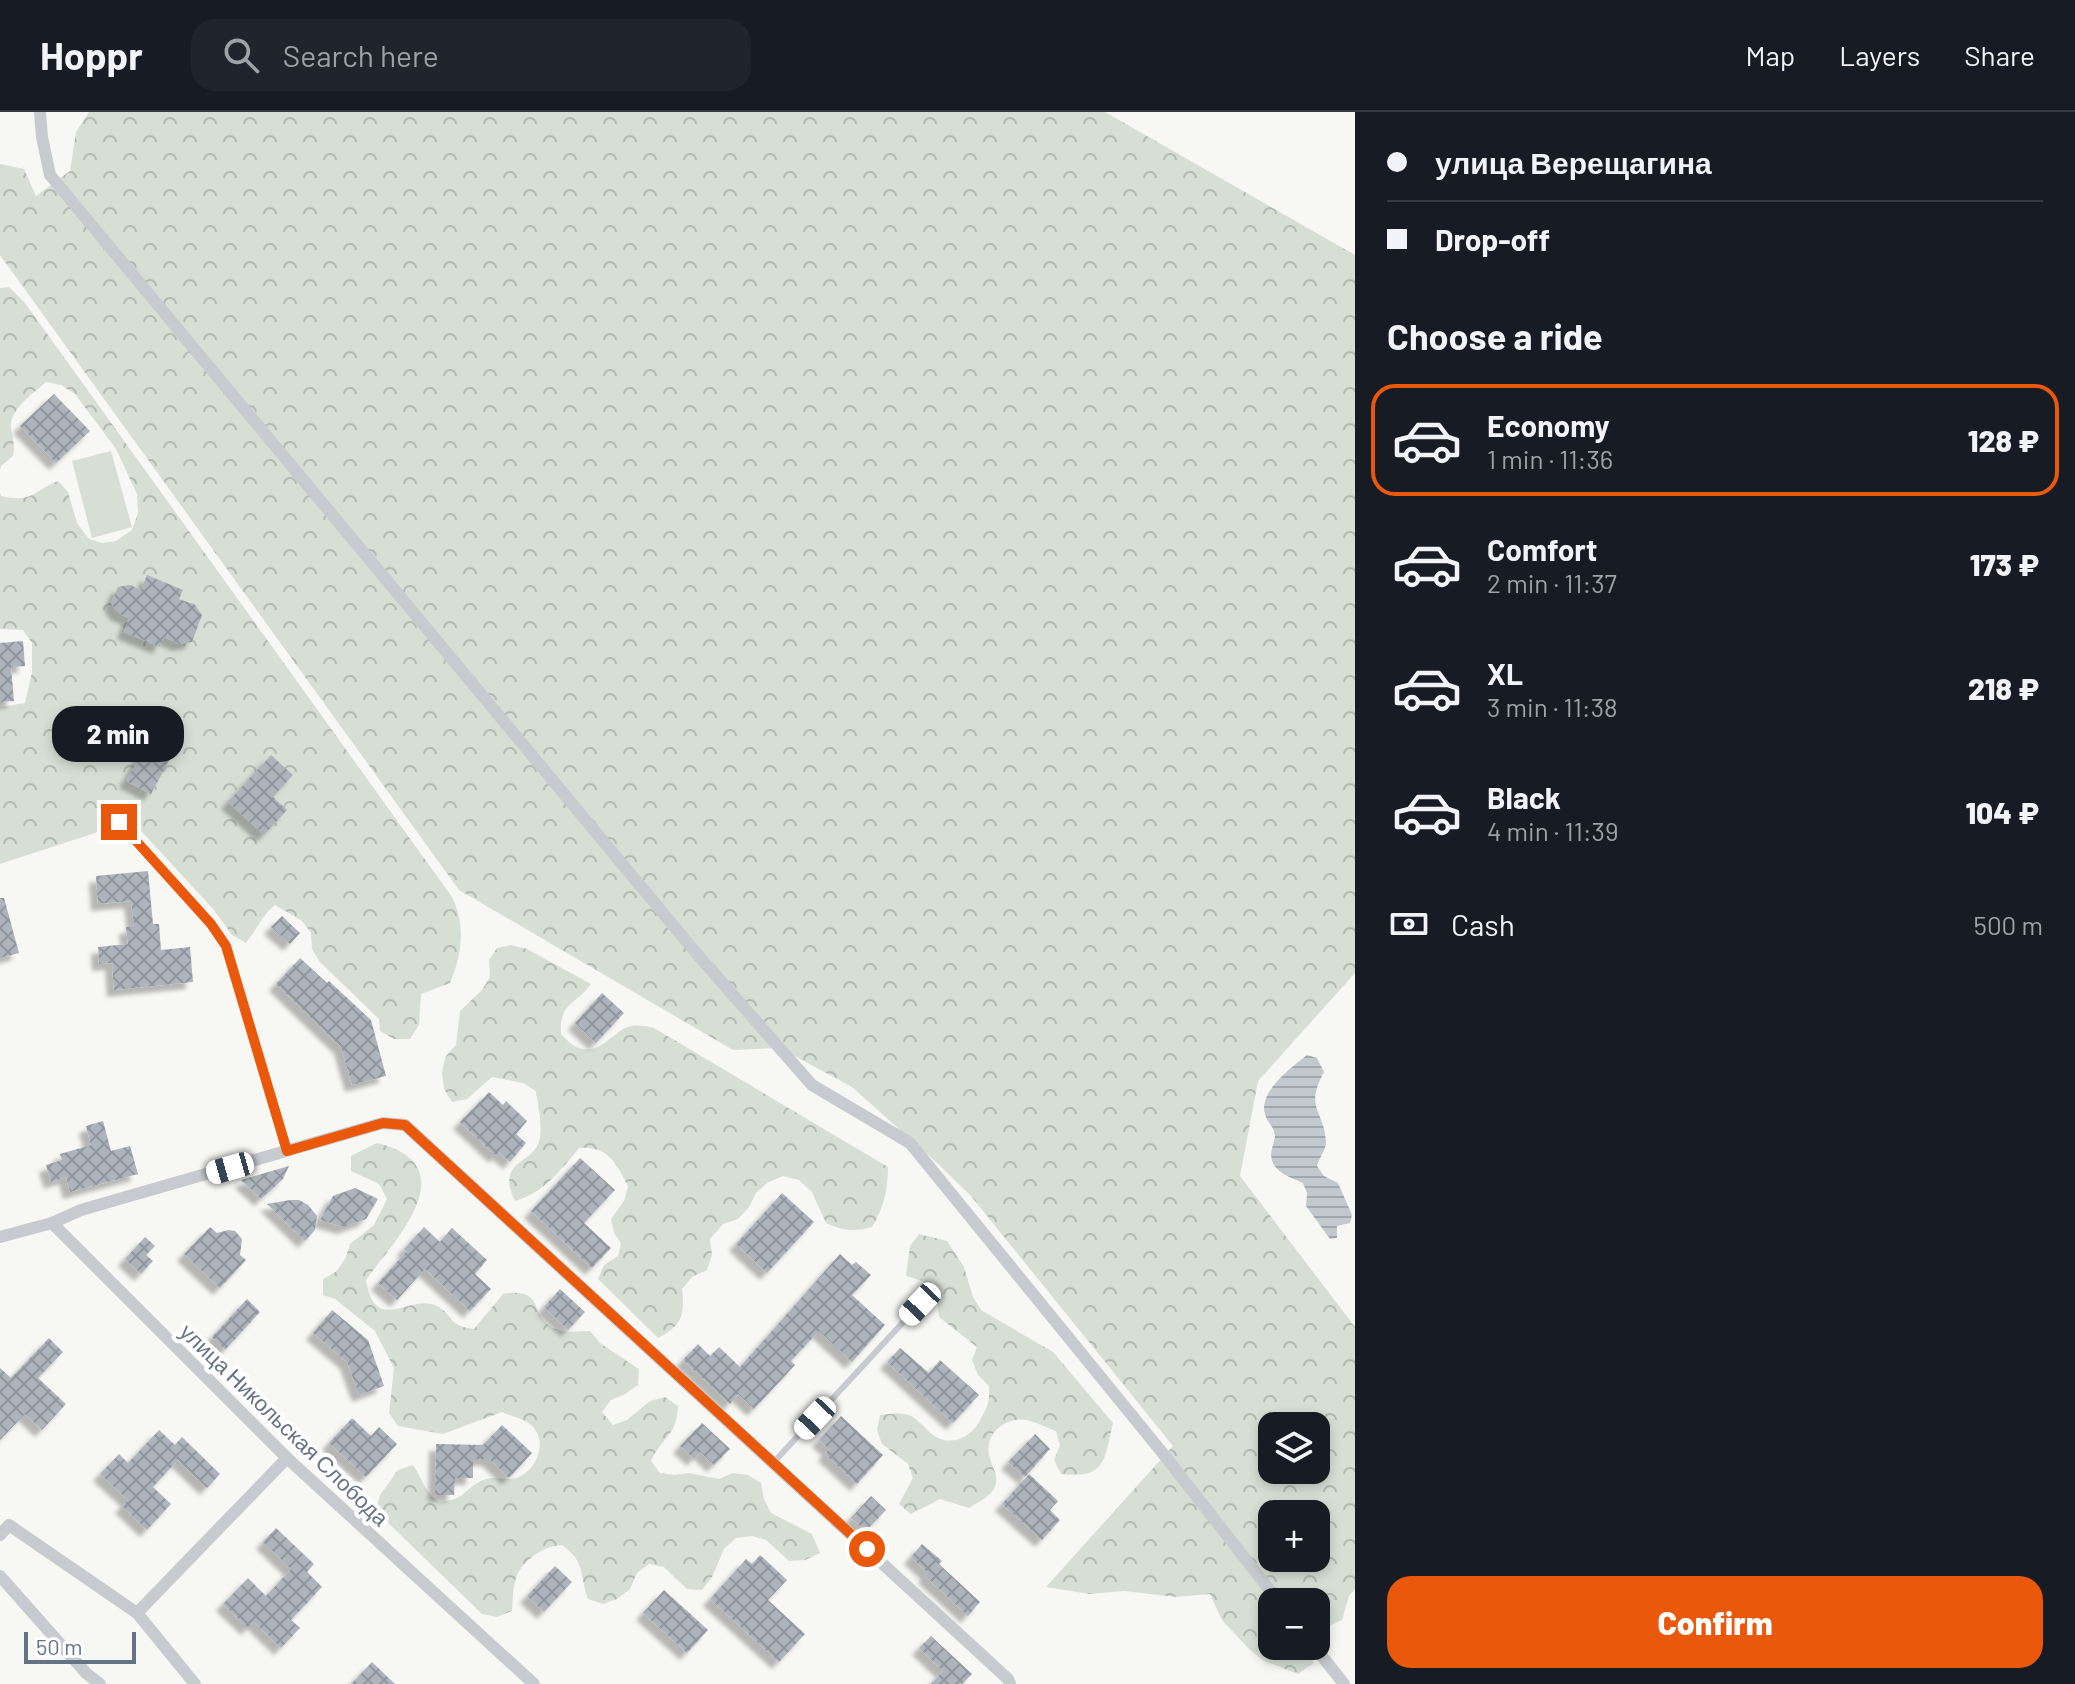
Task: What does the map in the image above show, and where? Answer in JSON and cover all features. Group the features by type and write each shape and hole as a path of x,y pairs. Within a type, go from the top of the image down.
{"street":[{"path":"40,112 50,175 697,954 812,1085 910,1143 1165,1456 1268,1588"},
{"path":"0,1237 52,1223 81,1210 383,1123 405,1125 1010,1684"},
{"name":"улица Никольская Слобода","path":"52,1223 287,1458 534,1684"},
{"path":"137,1613 287,1458"},
{"path":"0,1535 9,1525 137,1613 195,1684"},
{"path":"0,1576 86,1673 100,1684"},
{"path":"1325,1660 1344,1684"}],"lane":[{"path":"119,822 211,924 226,946 287,1151"},
{"path":"773,1463 920,1304"}],"green space":[{"path":"89,112 1105,112 1355,255 1355,973 1258,1081 1240,1176 1355,1327 1355,1589 1349,1596 1342,1620 1330,1626 1330,1588 1258,1588 1258,1656 1222,1620 1210,1594 1176,1597 1124,1591 1089,1594 1046,1587 1173,1446 971,1196 852,1087 780,1048 733,1050 459,890 0,255 0,164 24,169 36,196 70,171 76,132"},
{"path":"9,287 25,303 452,897 461,929 457,962 450,983 421,994 419,1025 410,1039 394,1039 380,1031 379,1019 320,962 312,949 311,933 302,921 275,905 246,943 232,935 214,910 132,821 0,864 0,707 25,703 32,672 32,643 23,630 0,629 0,493 11,498 26,497 58,481 68,492 77,523 89,539 102,543 116,541 132,530 138,513 137,494 116,449 75,394 61,385 46,382 18,409 11,422 13,456 0,470 0,288"},
{"path":"111,451 132,527 92,538 72,461"},
{"path":"511,945 527,949 591,984 569,1005 563,1016 561,1034 573,1045 591,1049 628,1027 654,1028 888,1167 880,1213 872,1227 849,1230 826,1223 812,1192 799,1180 783,1176 767,1183 738,1219 723,1224 710,1239 712,1255 707,1270 692,1277 682,1289 680,1319 658,1338 598,1279 604,1265 618,1256 621,1243 614,1233 611,1219 624,1201 628,1186 615,1163 597,1150 579,1148 543,1187 515,1201 510,1187 513,1169 532,1153 540,1137 536,1091 523,1083 492,1077 467,1099 452,1102 444,1089 442,1071 446,1056 456,1045 460,1011 482,990 490,977 489,960 497,948"},
{"path":"377,1143 404,1153 418,1168 421,1185 417,1204 407,1224 366,1280 377,1306 386,1310 427,1303 443,1310 459,1326 474,1329 503,1294 525,1294 531,1298 544,1322 551,1327 565,1331 590,1331 600,1343 639,1369 638,1385 611,1400 602,1412 613,1425 627,1420 650,1401 665,1397 678,1406 672,1431 651,1461 660,1473 689,1473 719,1479 733,1473 748,1475 761,1483 771,1513 812,1534 820,1553 805,1560 789,1561 766,1540 752,1536 736,1538 724,1549 712,1577 702,1590 687,1589 664,1567 649,1564 637,1573 630,1589 617,1599 603,1604 588,1599 581,1569 570,1551 562,1545 553,1546 536,1554 521,1568 515,1581 512,1611 497,1617 482,1614 376,1511 380,1495 398,1470 413,1465 439,1502 460,1497 483,1480 519,1477 536,1461 539,1438 531,1425 502,1412 443,1434 398,1426 389,1413 394,1368 375,1331 335,1299 323,1295 323,1279 337,1271 350,1244 374,1225 387,1199 379,1184 351,1171 351,1156"},
{"path":"919,1234 947,1241 964,1267 973,1297 981,1310 1053,1352 1113,1423 1104,1457 1095,1470 1076,1475 1061,1474 1054,1460 1060,1446 1056,1431 1030,1421 1010,1421 997,1429 989,1442 996,1481 994,1489 983,1500 969,1508 940,1499 911,1514 899,1504 913,1478 908,1464 882,1444 877,1430 880,1415 911,1416 936,1437 955,1440 976,1427 989,1397 989,1386 978,1375 972,1360 977,1347 939,1317 935,1285 906,1276 910,1246"},
{"path":"1312,1660 1314,1663 1298,1674 1264,1661"}],"shaded area":[{"path":"1307,1055 1317,1058 1324,1072 1315,1102 1326,1142 1317,1166 1324,1176 1338,1183 1352,1215 1350,1223 1337,1226 1337,1238 1330,1239 1306,1206 1307,1193 1303,1183 1278,1170 1271,1155 1275,1137 1265,1114 1266,1097 1278,1081"}],"building":[{"path":"54,394 90,431 56,463 20,426"},
{"path":"147,575 183,590 179,599 195,605 202,615 192,642 179,644 164,637 160,647 124,632 129,618 117,613 111,603 118,587 129,585 141,590"},
{"path":"23,641 25,666 11,667 14,701 0,702 0,643"},
{"path":"149,740 173,753 151,794 126,781"},
{"path":"271,755 293,775 273,797 287,810 264,835 228,802"},
{"path":"148,871 153,924 159,924 161,950 190,947 193,982 114,990 112,963 99,964 98,947 128,944 126,927 134,926 131,901 98,904 96,876"},
{"path":"0,898 4,898 19,953 0,958"},
{"path":"282,916 300,933 290,944 271,927"},
{"path":"300,958 371,1020 386,1076 352,1085 341,1047 276,984"},
{"path":"602,993 624,1013 596,1043 575,1023"},
{"path":"489,1092 503,1105 506,1101 527,1121 516,1134 526,1143 510,1162 499,1152 496,1156 460,1122"},
{"path":"103,1121 111,1151 130,1146 138,1174 70,1192 66,1177 51,1182 46,1165 62,1160 60,1154 91,1145 86,1126"},
{"path":"580,1158 615,1190 584,1223 611,1248 592,1268 531,1211"},
{"path":"289,1166 283,1179 261,1199 241,1180"},
{"path":"355,1188 378,1199 366,1219 344,1227 320,1220 333,1196"},
{"path":"782,1193 814,1222 767,1273 736,1244"},
{"path":"299,1200 308,1205 317,1216 315,1230 305,1241 267,1204"},
{"path":"210,1227 217,1233 235,1231 242,1239 240,1255 246,1260 220,1288 184,1254"},
{"path":"424,1227 440,1242 452,1228 487,1260 475,1274 491,1289 470,1311 425,1269 397,1300 378,1283"},
{"path":"145,1237 155,1246 146,1255 153,1261 141,1274 125,1259"},
{"path":"840,1254 871,1275 852,1295 885,1325 852,1362 819,1331 791,1361 795,1365 754,1409 738,1394 730,1404 683,1360 698,1344 710,1356 719,1347 740,1367"},
{"path":"560,1289 585,1312 568,1330 544,1307"},
{"path":"247,1299 260,1312 225,1350 212,1337"},
{"path":"332,1310 368,1340 384,1386 359,1395 347,1362 313,1333"},
{"path":"49,1338 63,1352 38,1378 66,1404 42,1430 25,1414 0,1440 0,1368 11,1378"},
{"path":"900,1348 929,1373 940,1360 979,1395 953,1423 887,1362"},
{"path":"841,1416 883,1455 857,1484 825,1454 829,1449 819,1440"},
{"path":"352,1418 371,1436 379,1427 397,1444 366,1477 329,1443"},
{"path":"702,1423 730,1449 714,1465 700,1452 694,1459 680,1446"},
{"path":"502,1425 532,1453 509,1478 489,1459 473,1459 473,1478 455,1478 454,1495 435,1495 436,1444 483,1445"},
{"path":"159,1430 175,1445 182,1437 220,1474 207,1488 178,1460 153,1487 171,1504 147,1530 122,1506 128,1500 100,1474 119,1454 128,1463"},
{"path":"1035,1434 1050,1449 1025,1477 1008,1462"},
{"path":"1029,1474 1058,1501 1050,1510 1060,1520 1042,1540 1002,1504"},
{"path":"871,1496 886,1510 866,1531 851,1518"},
{"path":"276,1528 314,1564 307,1572 322,1587 291,1620 300,1628 281,1648 254,1622 248,1628 223,1604 248,1578 266,1596 291,1569 263,1542"},
{"path":"922,1544 980,1602 968,1616 925,1576 928,1573 911,1557"},
{"path":"760,1555 787,1580 768,1600 805,1634 779,1662 710,1599 746,1559 752,1564"},
{"path":"555,1566 572,1582 544,1612 527,1596"},
{"path":"664,1590 708,1630 687,1653 643,1613"},
{"path":"931,1636 972,1674 962,1684 931,1684 943,1671 919,1648"},
{"path":"372,1662 395,1684 351,1684"}],"route":[{"path":"119,822 211,924 226,946 287,1151 383,1123 405,1125 867,1549"}]}
